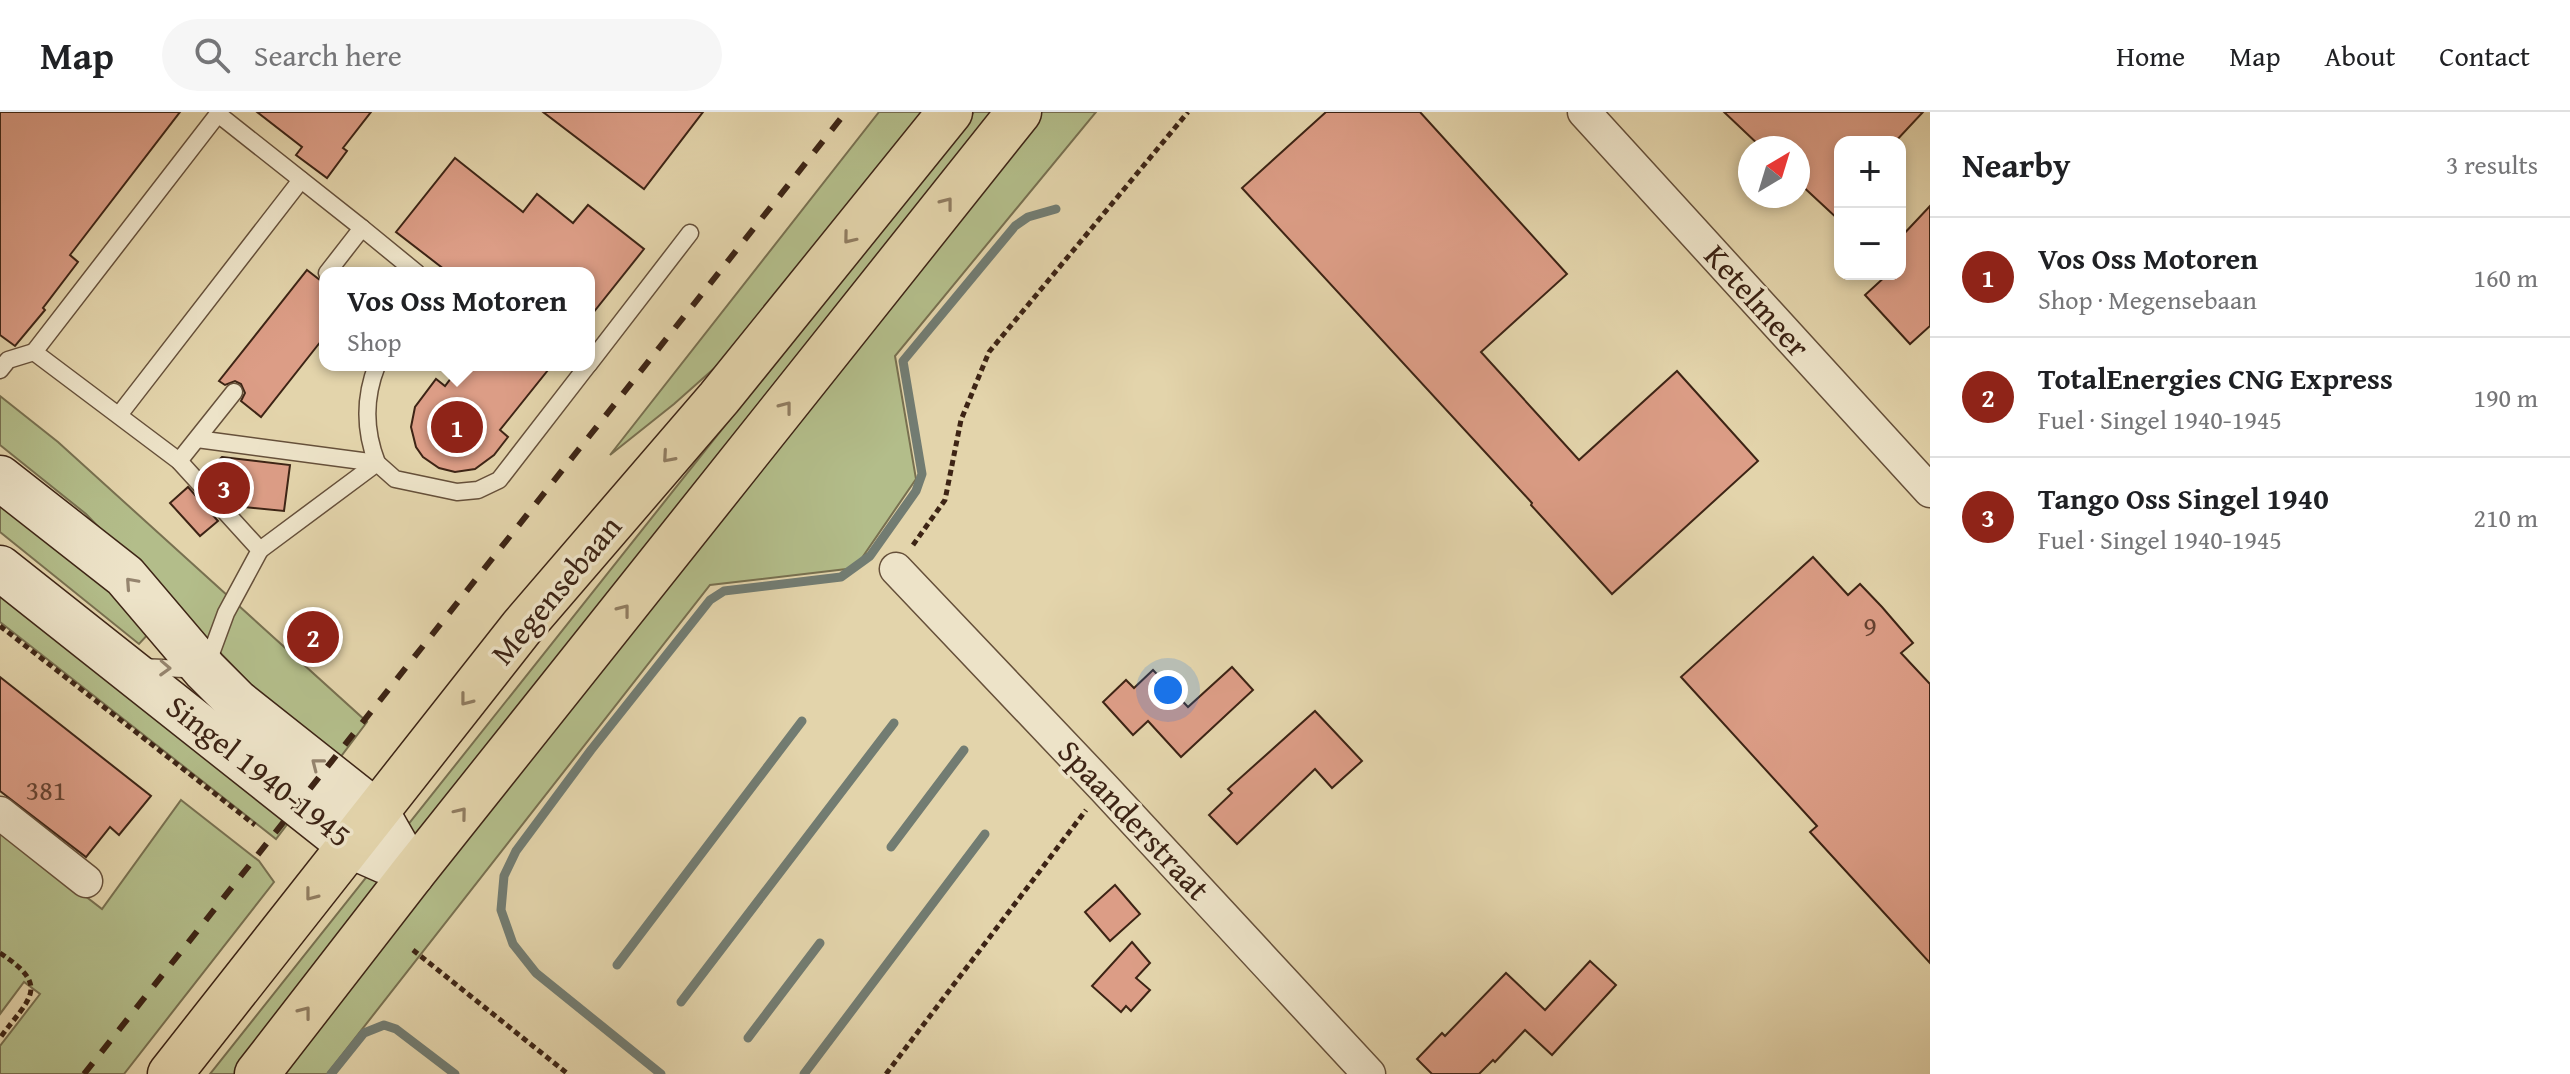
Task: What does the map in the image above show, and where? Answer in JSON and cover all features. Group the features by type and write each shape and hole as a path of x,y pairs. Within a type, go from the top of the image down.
{"main road":[{"name":"Megensebaan","path":"170,1074 522,627 719,398 950,112"},
{"name":"Megensebaan","path":"257,1074 412,874 1019,112"},
{"name":"Singel 1940-1945","path":"0,478 125,576 205,670 412,874"},
{"name":"Singel 1940-1945","path":"0,568 124,666 364,829"}],"street":[{"name":"Ketelmeer","path":"1584,112 1930,491"},
{"name":"Spaanderstraat","path":"896,569 1369,1074"},
{"path":"0,813 86,881"}],"lane":[{"path":"3,361 34,352 218,114 410,267"},
{"path":"119,415 301,180"},
{"path":"331,267 362,228"},
{"path":"595,357 690,233"},
{"path":"34,352 179,461 260,550"},
{"path":"375,371 369,385 366,412 368,441 377,463 395,479 457,492 478,490 499,480 584,371"},
{"path":"179,461 234,392"},
{"path":"197,439 377,463"},
{"path":"124,666 205,670 226,613 260,550 377,463"}],"path":[{"path":"896,569 945,500 961,420 989,352 1188,112"},
{"name":"Singel 1940-1945","path":"0,626 255,825"},
{"path":"886,1074 1103,787"},
{"path":"413,950 568,1074"},
{"path":"0,953 22,968 30,980 31,992 0,1038"}],"green space":[{"path":"879,112 925,112 736,349 610,455"},
{"path":"974,112 1096,112 895,356 916,479 855,568 710,585 327,1074 210,1074"},
{"path":"0,396 58,442 367,722 339,759 266,700 86,514 0,445"},
{"path":"0,480 151,631 139,644 0,532"},
{"path":"0,579 295,814 276,839 0,622"},
{"path":"181,800 259,861 274,882 124,1074 0,1074 0,1046 40,994 24,982 0,1014 0,830 102,909"}],"building":[{"path":"0,112 180,112 70,255 78,262 15,346 0,335"},
{"path":"257,112 371,112 343,148 347,151 327,178 296,155 302,147"},
{"path":"543,112 703,112 644,189"},
{"path":"1326,112 1420,112 1567,274 1481,352 1579,460 1677,371 1758,461 1612,594 1242,188"},
{"path":"1724,112 1923,112 1901,136 1834,136 1834,215 1810,193 1810,136 1749,136"},
{"path":"455,158 523,212 537,194 573,223 588,205 644,249 595,310 595,267 441,267 396,232"},
{"path":"1930,206 1930,326 1910,344 1865,295 1881,280 1906,280 1906,232"},
{"path":"307,270 319,279 319,344 261,417 241,401 245,393 241,384 235,381 225,385 219,381"},
{"path":"456,371 547,371 500,430 508,437 494,455 475,469 455,472 439,468 423,457 416,447 411,427 415,407 436,379 445,386"},
{"path":"222,457 290,465 284,511 235,506 204,473"},
{"path":"188,487 218,521 200,536 170,503"},
{"path":"1813,557 1848,595 1860,584 1882,607 1913,643 1901,653 1930,684 1930,963 1810,832 1817,826 1681,677"},
{"path":"1232,667 1253,690 1181,757 1148,721 1133,735 1103,702 1126,680 1134,688 1153,670 1188,707"},
{"path":"0,677 151,796 119,835 110,827 86,857 0,791"},
{"path":"1315,711 1362,761 1332,788 1315,769 1237,844 1209,815 1232,793 1228,789"},
{"path":"1115,885 1140,914 1110,941 1085,912"},
{"path":"1132,942 1150,963 1136,978 1150,990 1131,1011 1126,1006 1121,1012 1092,986"},
{"path":"1590,961 1616,985 1552,1055 1525,1030 1479,1074 1432,1074 1417,1059 1442,1033 1445,1036 1506,973 1545,1010"}],"waterway":[{"path":"661,1074 536,973 513,944 501,910 504,876 516,851 591,750 710,600 724,591 841,577 870,556 916,491 922,474 903,361 1015,226 1028,217 1056,209"},
{"path":"617,965 802,721"},
{"path":"681,1002 894,723"},
{"path":"891,847 964,750"},
{"path":"804,1074 985,834"},
{"path":"748,1038 820,943"},
{"path":"331,1074 364,1033 384,1025 396,1029 455,1074"}],"railway":[{"path":"84,1074 846,112"}],"place":[{"name":"Vos Oss Motoren","path":"457,427"},
{"name":"Tango Oss Singel 1940","path":"224,488"},
{"name":"TotalEnergies CNG Express","path":"313,637"}]}
